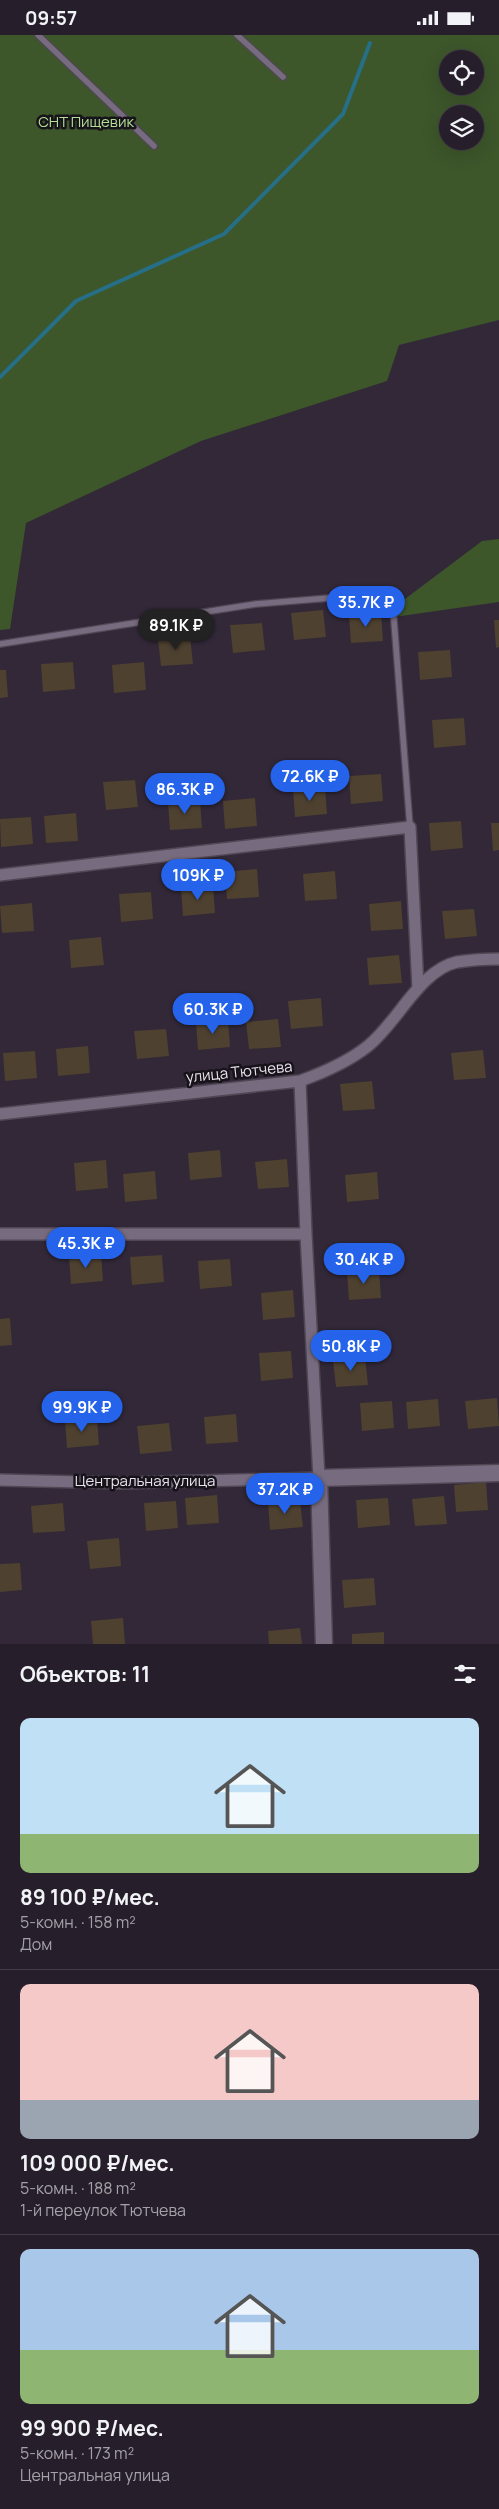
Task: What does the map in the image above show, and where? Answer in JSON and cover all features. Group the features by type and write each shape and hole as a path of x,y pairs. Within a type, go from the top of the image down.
{"street":[{"path":"0,875 410,827 418,989"},
{"name":"улица Тютчева","path":"0,1114 300,1081 335,1068 369,1045 396,1018 433,973 455,963 499,959"},
{"path":"300,1081 319,1478 324,1644"},
{"path":"0,1234 306,1234"},
{"name":"Центральная улица","path":"0,1481 122,1483 499,1473"}],"lane":[{"path":"38,35 154,146"},
{"path":"237,35 283,77"},
{"path":"0,644 256,604 373,595 386,596 391,600 393,608 410,827"}],"green space":[{"name":"СНТ Пищевик","path":"0,35 499,35 499,320 399,345 387,381 201,441 26,523 10,629 0,630"},
{"path":"499,539 499,602 394,617 393,608 482,541"}],"building":[{"path":"323,610 326,637 294,640 291,613"},
{"path":"381,613 383,641 351,643 349,616"},
{"path":"494,620 499,620 499,647 496,648"},
{"path":"262,623 265,650 233,653 230,625"},
{"path":"190,636 193,664 161,666 158,639"},
{"path":"450,650 452,677 420,680 418,652"},
{"path":"73,662 75,689 43,692 41,664"},
{"path":"144,662 146,690 114,693 112,665"},
{"path":"0,670 6,670 8,697 0,698"},
{"path":"464,718 466,745 434,748 432,720"},
{"path":"381,774 383,801 351,804 349,776"},
{"path":"135,780 138,807 106,810 103,782"},
{"path":"325,787 327,814 295,817 293,789"},
{"path":"255,798 257,826 225,829 223,801"},
{"path":"200,800 202,828 170,830 168,803"},
{"path":"76,813 78,841 46,843 44,816"},
{"path":"31,817 33,844 1,847 0,819"},
{"path":"461,821 463,848 431,851 429,823"},
{"path":"491,823 499,823 499,850 493,851"},
{"path":"257,869 259,897 227,899 225,872"},
{"path":"335,871 337,899 305,901 303,874"},
{"path":"213,886 215,913 183,916 181,888"},
{"path":"151,892 153,919 121,922 119,894"},
{"path":"401,901 403,929 371,931 369,904"},
{"path":"32,903 34,931 2,933 0,906"},
{"path":"474,909 477,936 445,939 442,911"},
{"path":"101,937 104,965 71,968 69,940"},
{"path":"399,955 402,983 369,985 367,958"},
{"path":"321,998 323,1026 291,1029 288,1001"},
{"path":"278,1019 281,1047 249,1049 246,1022"},
{"path":"228,1020 230,1047 198,1050 196,1022"},
{"path":"166,1029 169,1056 137,1059 134,1031"},
{"path":"88,1046 90,1073 58,1076 56,1049"},
{"path":"483,1050 486,1078 454,1080 451,1053"},
{"path":"35,1051 37,1078 5,1081 3,1053"},
{"path":"372,1081 375,1109 343,1111 340,1084"},
{"path":"220,1150 222,1177 190,1180 188,1153"},
{"path":"287,1159 289,1187 258,1189 255,1162"},
{"path":"106,1160 108,1188 76,1191 74,1163"},
{"path":"155,1171 157,1199 125,1202 123,1174"},
{"path":"377,1172 379,1199 347,1202 345,1175"},
{"path":"101,1253 103,1281 71,1284 69,1256"},
{"path":"162,1255 164,1282 132,1285 130,1257"},
{"path":"230,1259 232,1286 200,1289 198,1261"},
{"path":"379,1270 381,1298 349,1300 347,1273"},
{"path":"293,1290 295,1317 263,1320 261,1293"},
{"path":"10,1318 12,1345 0,1346 0,1319"},
{"path":"291,1351 293,1378 261,1381 259,1353"},
{"path":"365,1357 368,1385 336,1387 333,1360"},
{"path":"497,1398 499,1426 468,1429 465,1401"},
{"path":"438,1399 440,1426 408,1429 406,1402"},
{"path":"392,1401 394,1428 362,1431 360,1403"},
{"path":"236,1414 238,1442 206,1444 204,1417"},
{"path":"97,1418 99,1445 67,1448 65,1420"},
{"path":"169,1423 172,1451 140,1454 137,1426"},
{"path":"486,1482 488,1510 456,1512 454,1485"},
{"path":"217,1495 219,1523 187,1525 185,1498"},
{"path":"444,1496 447,1524 415,1526 412,1499"},
{"path":"388,1498 390,1525 358,1528 356,1500"},
{"path":"300,1500 303,1527 270,1530 268,1502"},
{"path":"176,1501 178,1528 146,1531 144,1503"},
{"path":"63,1503 65,1531 33,1533 31,1506"},
{"path":"119,1538 121,1566 90,1569 87,1541"},
{"path":"20,1563 22,1590 0,1592 0,1564"},
{"path":"374,1578 376,1605 344,1608 342,1580"},
{"path":"123,1618 125,1644 93,1644 91,1621"},
{"path":"300,1628 302,1644 269,1644 268,1631"},
{"path":"384,1632 384,1644 352,1644 352,1634"}],"waterway":[{"path":"0,377 76,301 224,234 343,114 370,43"}]}
